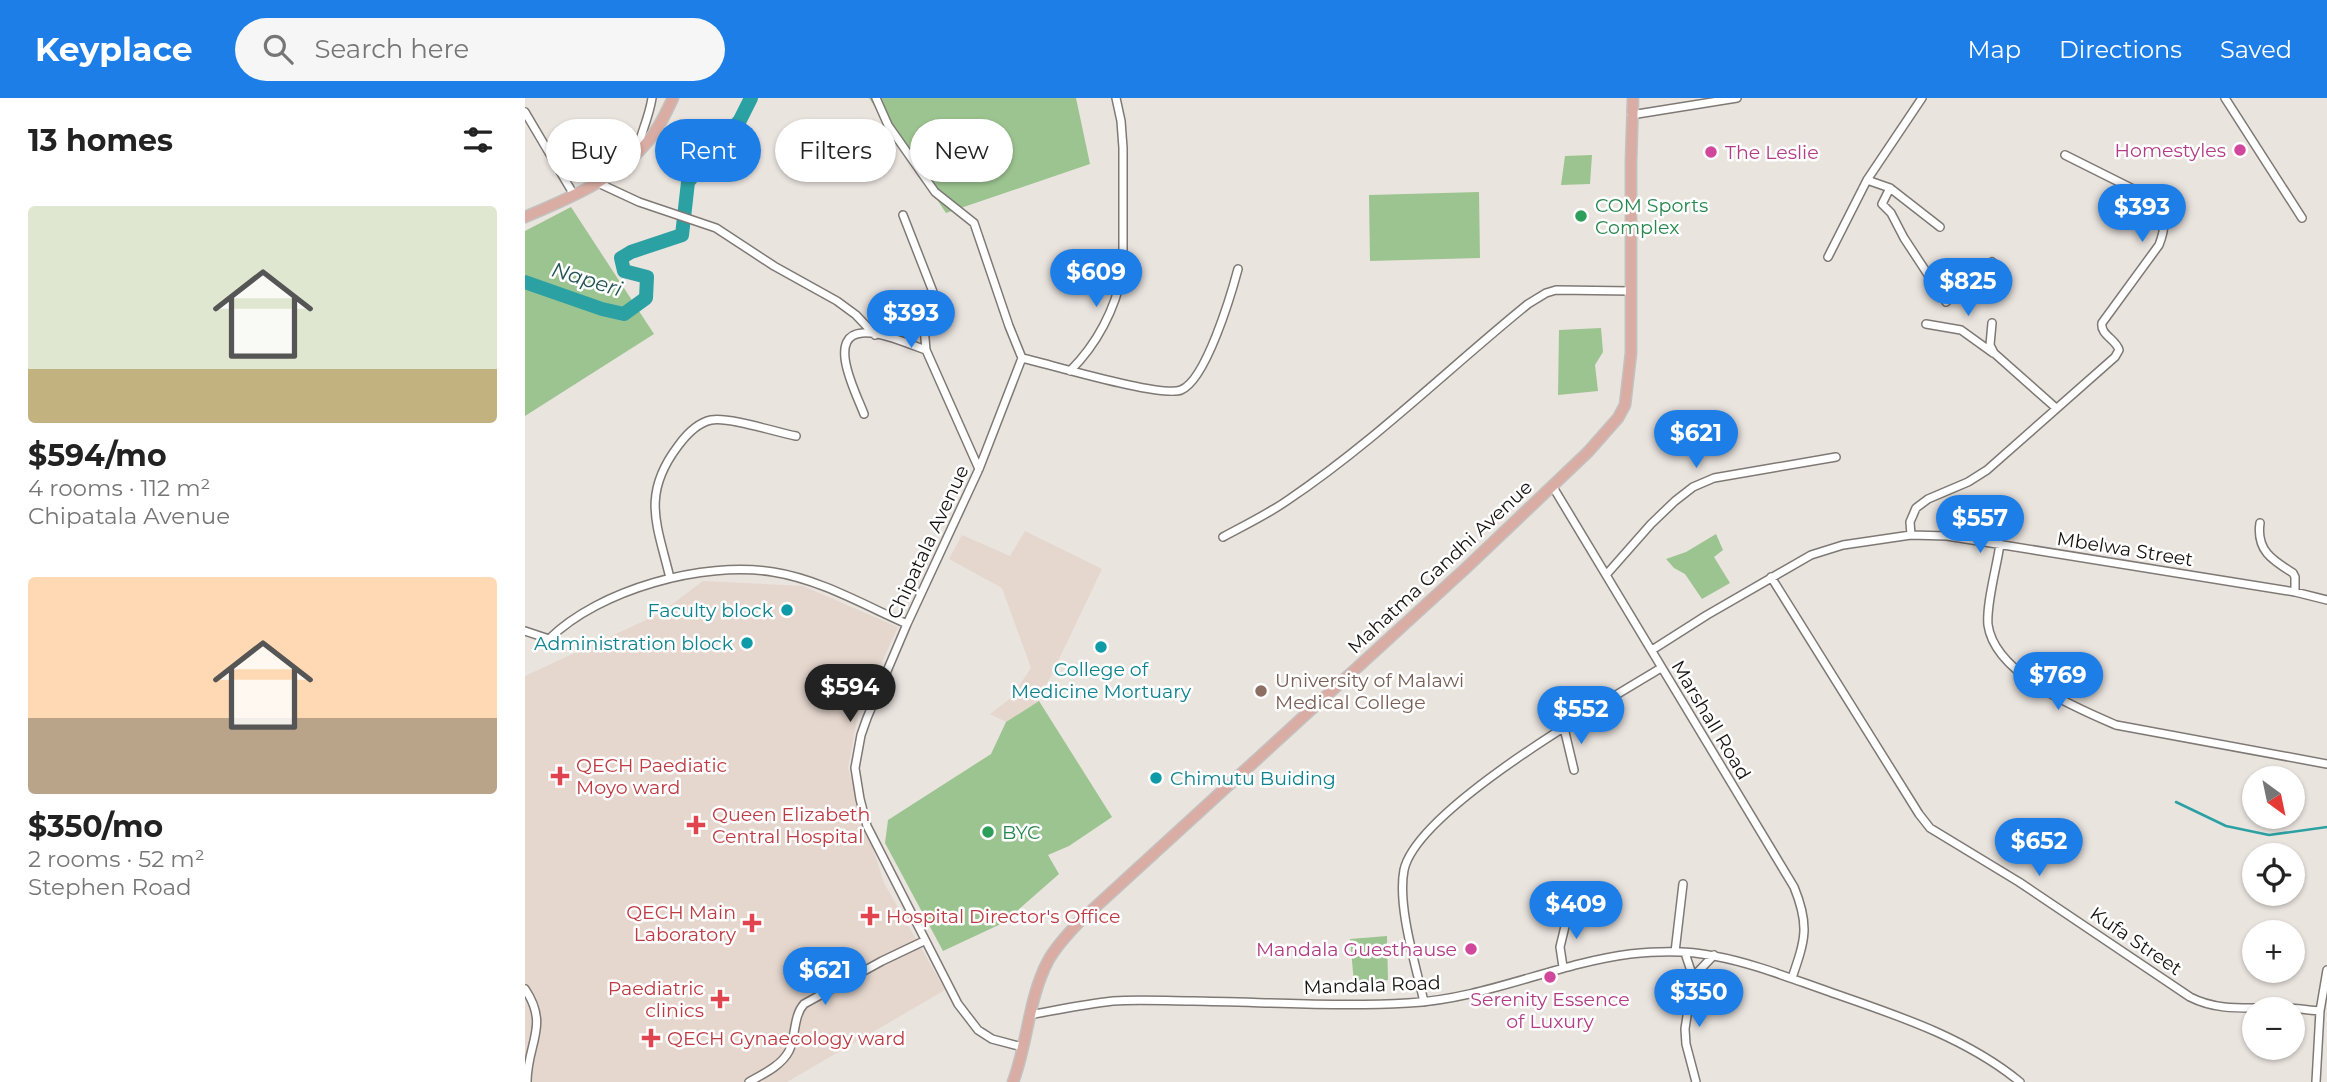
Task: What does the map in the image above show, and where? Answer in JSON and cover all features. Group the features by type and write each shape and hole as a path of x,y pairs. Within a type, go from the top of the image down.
{"main road":[{"path":"641,148 657,129 673,98"},
{"name":"Mahatma Gandhi Avenue","path":"1014,1081 1029,1014 1047,962 1079,922 1553,487 1605,436 1618,418 1625,405 1631,353 1633,98"},
{"path":"525,218 596,182"}],"street":[{"path":"641,138 652,98"},
{"path":"876,98 888,125 935,192 974,223 1022,358 1166,391 1181,390 1195,379 1222,323 1238,269"},
{"path":"1070,371 1101,329 1119,291 1122,271 1123,148 1116,98"},
{"path":"1631,116 1737,98"},
{"path":"1828,257 1867,180 1923,98"},
{"path":"2225,98 2302,218"},
{"path":"525,112 574,195"},
{"path":"1912,535 1910,522 1916,508 1928,499 1968,482 1987,470 2115,357 2119,349 2101,327 2102,323 2159,244 2165,225 2164,215 2153,199 2065,155"},
{"path":"1867,180 1890,188 1940,227"},
{"path":"596,182 629,198 716,228 774,266 837,301 856,315 875,335"},
{"path":"1890,188 1882,204 1891,213 1946,302 1992,262 2002,271"},
{"path":"903,215 935,297 924,327 926,350 979,469"},
{"path":"1223,537 1287,501 1313,482 1401,412 1497,329 1546,293 1556,290 1632,291"},
{"path":"1991,323 1990,345 1994,353"},
{"path":"1926,324 1961,330 1994,353 2056,408"},
{"path":"864,414 848,372 845,346 857,334 863,332 926,350"},
{"name":"Chipatala Avenue","path":"1022,358 979,469 867,718 855,768 859,799 867,825 924,941 968,1020 992,1039 1022,1047"},
{"path":"670,578 655,513 654,496 658,478 687,435 701,424 712,420 796,436"},
{"path":"1605,575 1651,524 1693,487 1714,478 1836,457"},
{"name":"Marshall Road","path":"1553,487 1794,887 1804,913 1805,928 1792,978"},
{"path":"2260,523 2260,543 2263,550 2269,558 2293,573 2295,592"},
{"name":"Mbelwa Street","path":"1651,650 1771,577 1825,550 1912,535 1947,536 2000,544 2295,592 2327,600"},
{"path":"2000,544 1988,625 1994,642 2007,660 2026,678 2086,712 2116,725 2327,764"},
{"path":"525,631 549,639 562,626 645,584 711,572 747,570 773,572 802,580 841,594 907,624"},
{"name":"Kufa Street","path":"1771,577 1930,828 2019,882 2205,1005 2320,1011"},
{"path":"1424,1002 1402,889 1404,869 1411,852 1426,834 1496,773 1661,668"},
{"path":"1564,728 1574,770"},
{"path":"1675,952 1683,884"},
{"path":"1563,967 1560,947 1568,914"},
{"path":"749,1082 779,1063 790,1049 799,1009 804,1004 924,941"},
{"name":"Mandala Road","path":"1029,1014 1114,1001 1388,1004 1424,1002 1465,996 1563,967 1627,955 1675,952 1713,955 1792,978 1940,1033 2003,1068 2020,1082"},
{"path":"1685,953 1692,977 1685,1029 1686,1044 1696,1082"},
{"path":"1692,977 1713,955"},
{"path":"2316,1082 2320,1011 2327,971"},
{"path":"525,989 532,999 538,1022 527,1082"}],"shaded area":[{"path":"1025,531 1102,569 1039,701 1006,722 990,714 1011,698 1031,668 1002,588 949,559 962,535 1010,556"},
{"name":"Queen Elizabeth Central Hospital","path":"703,581 803,586 898,627 858,714 848,768 884,883 945,990 787,1082 525,1082 525,676 659,614"}],"green space":[{"path":"869,98 1076,98 1090,164 946,213 925,182 1013,182 1013,119 910,119 910,159 896,138 896,119 883,119"},
{"path":"1592,155 1590,184 1561,185 1565,156"},
{"path":"1479,192 1480,258 1370,261 1369,195"},
{"path":"571,207 654,334 525,416 525,231"},
{"path":"1601,328 1603,352 1595,365 1598,391 1558,395 1559,330"},
{"path":"1716,534 1723,550 1714,557 1730,583 1702,599 1685,574 1674,568 1666,559 1686,552"},
{"name":"BYC","path":"1039,701 1112,817 1069,846 1048,855 1059,874 1003,923 943,951 885,843 888,820 991,754 1006,722"},
{"path":"1387,936 1388,980 1354,983 1350,939"}],"waterway":[{"name":"Naperi","path":"525,282 624,314 646,298 647,277 624,271 621,258 682,235 688,182 740,120 751,98"},
{"path":"2176,802 2226,826 2269,835 2327,827"}],"place":[{"name":"Homestyles","path":"2240,150"},
{"name":"The Leslie","path":"1711,152"},
{"name":"COM Sports Complex","path":"1581,216"},
{"name":"Faculty block","path":"787,610"},
{"name":"Administration block","path":"747,643"},
{"name":"College of Medicine Mortuary","path":"1101,647"},
{"name":"University of Malawi Medical College","path":"1261,691"},
{"name":"QECH Paediatic Moyo ward","path":"560,776"},
{"name":"Chimutu Buiding","path":"1156,778"},
{"name":"Queen Elizabeth Central Hospital","path":"696,825"},
{"name":"BYC","path":"988,832"},
{"name":"Hospital Director's Office","path":"870,916"},
{"name":"QECH Main Laboratory","path":"752,923"},
{"name":"Mandala Guesthause","path":"1471,949"},
{"name":"Serenity Essence of Luxury","path":"1550,977"},
{"name":"Paediatric clinics","path":"720,999"},
{"name":"QECH Gynaecology ward","path":"651,1038"}]}
